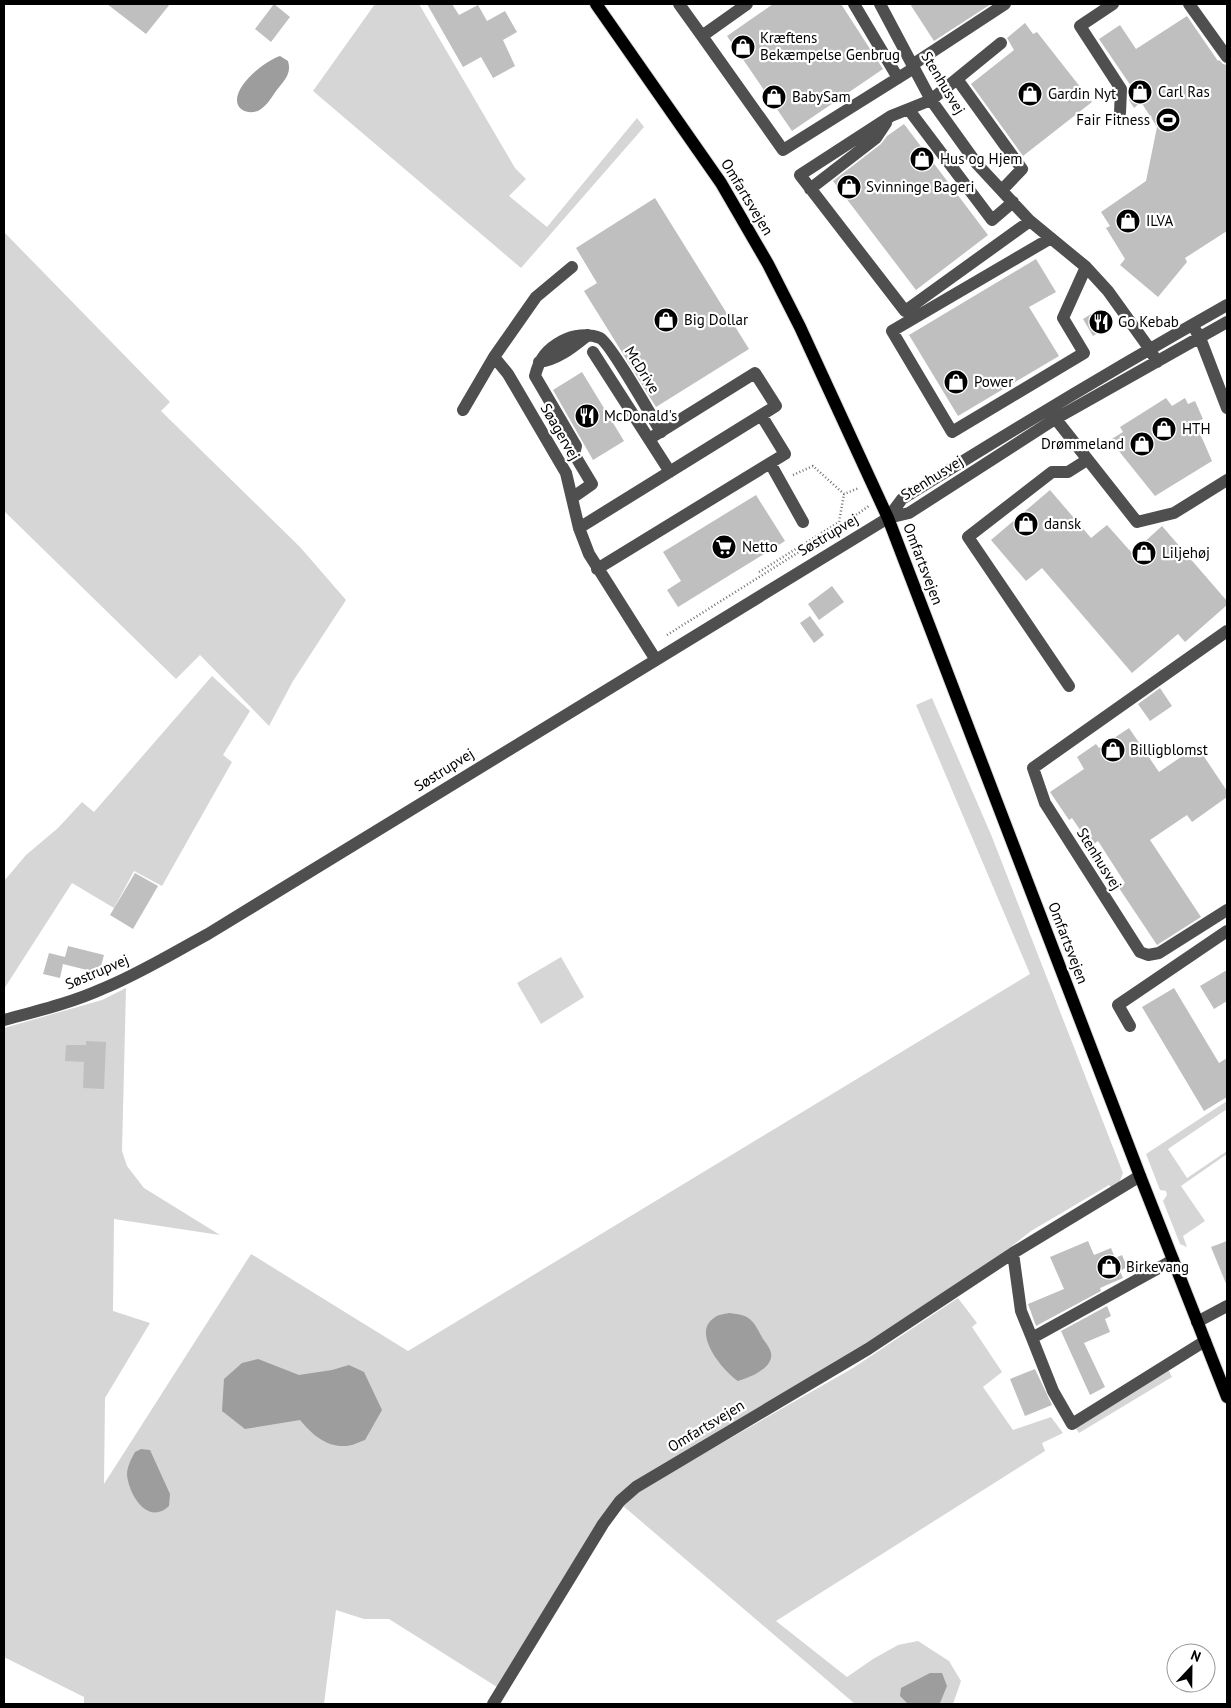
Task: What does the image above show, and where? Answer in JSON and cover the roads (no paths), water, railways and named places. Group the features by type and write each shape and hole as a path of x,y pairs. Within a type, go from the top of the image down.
{"main road":[{"name":"Omfartsvejen","path":"596,4 721,183 768,264 800,327 879,498 1204,1341 1223,1375 1227,1397"}],"street":[{"path":"679,4 784,150 898,78 1005,4"},
{"path":"702,36 747,4"},
{"path":"854,4 898,78"},
{"name":"Stenhusvej","path":"880,4 931,100 977,164 1030,221 1086,267 1108,291 1157,362"},
{"path":"1113,4 1080,26 1121,89 1120,113"},
{"path":"1189,4 1227,57"},
{"path":"1001,43 931,100 891,116 800,175 905,310 1030,221"},
{"path":"957,79 1022,169 1002,190"},
{"path":"909,110 992,220 1013,202"},
{"path":"960,177 977,164"},
{"path":"1051,238 892,332 952,432 1084,353 1063,318 1086,267"},
{"path":"463,410 494,357 536,297 572,267"},
{"name":"Stenhusvej","path":"1052,414 1149,348 1227,305"},
{"name":"Stenhusvej","path":"888,518 902,499 1052,414 1157,362 1227,322"},
{"path":"1192,324 1200,338 1227,408"},
{"name":"McDrive","path":"572,498 592,484 574,454 576,446 535,376 542,356 551,346 569,337 588,335 602,338 661,432"},
{"path":"593,352 670,472"},
{"name":"Søagervej","path":"494,357 508,374 566,473 579,528 589,554 652,655"},
{"path":"579,528 776,406 755,373 649,439"},
{"path":"1052,414 1137,522 1174,513 1227,480"},
{"path":"597,569 785,454 761,415"},
{"path":"1069,686 968,536 1052,472 1068,472 1087,460"},
{"path":"770,464 802,522"},
{"name":"Søstrupvej","path":"4,1020 64,1004 102,990 130,977 208,934 652,655 888,518"},
{"name":"Stenhusvej","path":"1227,631 1033,768 1045,804 1140,952 1148,955 1159,953 1227,910"},
{"path":"1130,1026 1118,1005 1226,935"},
{"name":"Omfartsvejen","path":"493,1704 603,1524 620,1502 636,1487 868,1349 1013,1253 1140,1176"},
{"path":"1013,1253 1021,1310 1053,1391 1072,1424 1204,1341"},
{"path":"1032,1338 1173,1260"},
{"path":"1197,1322 1227,1306"}],"place":[{"name":"Kræftens Bekæmpelse Genbrug","path":"743,47"},
{"name":"Carl Ras","path":"1140,92"},
{"name":"Gardin Nyt","path":"1030,94"},
{"name":"BabySam","path":"774,97"},
{"name":"Fair Fitness","path":"1168,120"},
{"name":"Hus og Hjem","path":"922,159"},
{"name":"Svinninge Bageri","path":"849,187"},
{"name":"ILVA","path":"1128,221"},
{"name":"Big Dollar","path":"666,320"},
{"name":"Go Kebab","path":"1101,322"},
{"name":"Power","path":"956,382"},
{"name":"McDonald's","path":"587,416"},
{"name":"HTH","path":"1164,429"},
{"name":"Drømmeland","path":"1142,444"},
{"name":"dansk","path":"1026,524"},
{"name":"Netto","path":"724,547"},
{"name":"Liljehøj","path":"1144,553"},
{"name":"Billigblomst","path":"1113,750"},
{"name":"Birkevang","path":"1109,1267"}]}
